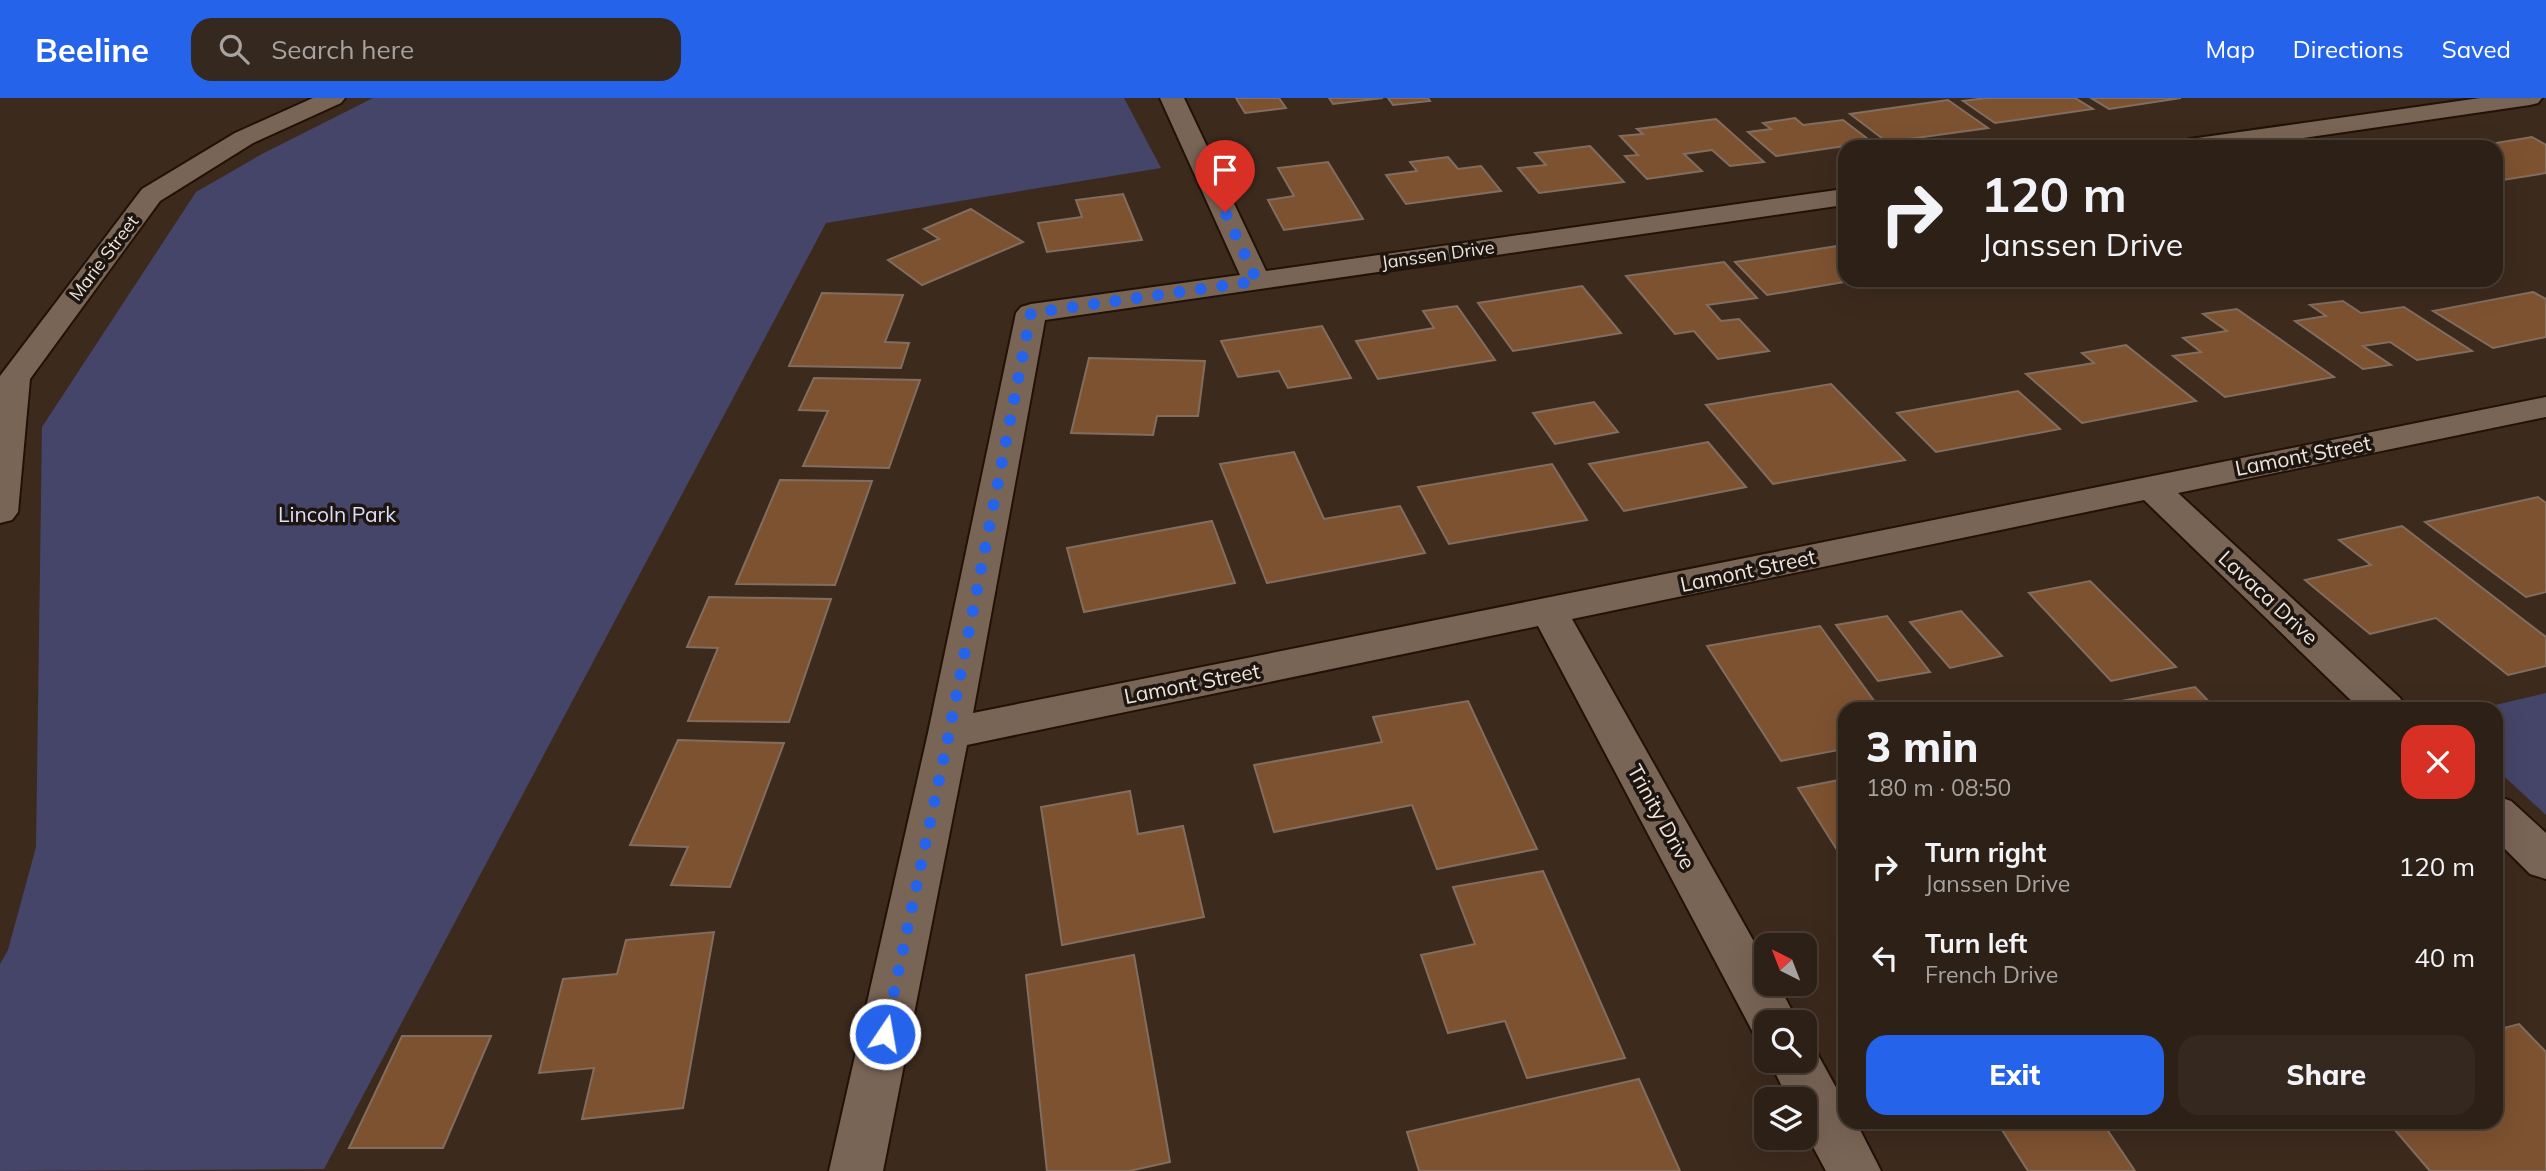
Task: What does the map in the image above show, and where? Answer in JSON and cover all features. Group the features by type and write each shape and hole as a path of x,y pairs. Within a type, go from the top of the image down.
{"street":[{"name":"Marie Street","path":"0,512 7,380 151,195 244,138 333,98"},
{"path":"1172,98 1257,281"},
{"path":"2238,140 2530,98"},
{"name":"Janssen Drive","path":"949,733 1031,313 1838,198"},
{"name":"Lamont Street","path":"949,733 2546,407"},
{"name":"Lavaca Drive","path":"2151,486 2379,702"},
{"name":"Trinity Drive","path":"1549,612 1766,1010"},
{"path":"856,1171 949,733"},
{"path":"2503,820 2546,861"},
{"path":"1801,1073 1854,1171"}],"green space":[{"name":"Lincoln Park","path":"373,98 1124,98 1161,168 826,223 324,1169 0,1171 0,964 8,950 36,847 42,427 196,192 262,154"},
{"path":"2546,693 2546,815 2503,775 2503,703"}],"building":[{"path":"1236,98 1279,98 1286,108 1245,113"},
{"path":"1329,98 1383,98 1333,104"},
{"path":"1388,98 1428,98 1430,101 1393,105"},
{"path":"1986,98 2075,98 2093,109 1995,123 1963,101"},
{"path":"2091,98 2181,98 2109,109"},
{"path":"1948,100 1988,128 1884,140 1850,114"},
{"path":"1795,118 1803,125 1843,120 1869,140 1838,140 1838,147 1776,156 1748,132 1771,129 1763,123"},
{"path":"1716,119 1764,162 1730,166 1712,150 1684,154 1702,171 1647,179 1625,156 1638,155 1620,136 1643,134 1637,129"},
{"path":"2532,137 2546,145 2546,173 2503,180 2503,142"},
{"path":"1590,146 1624,182 1539,193 1518,168 1546,165 1535,153"},
{"path":"1448,157 1458,169 1481,166 1501,191 1406,204 1386,175 1417,171 1410,162"},
{"path":"1328,162 1363,219 1284,230 1268,200 1294,196 1278,168"},
{"path":"1123,194 1142,240 1047,252 1038,223 1082,217 1076,200"},
{"path":"971,209 1023,242 922,285 888,260 939,239 924,229"},
{"path":"1838,246 1838,283 1767,295 1735,262"},
{"path":"1724,262 1757,298 1707,305 1721,321 1739,319 1769,351 1718,359 1694,331 1675,334 1626,276"},
{"path":"1582,286 1621,333 1513,351 1478,303"},
{"path":"2533,292 2546,299 2546,337 2493,348 2433,311"},
{"path":"822,293 903,295 885,342 909,343 901,368 789,366"},
{"path":"2343,301 2361,313 2404,307 2472,351 2417,360 2390,342 2363,346 2391,365 2363,369 2295,321 2326,316 2310,305"},
{"path":"1457,306 1495,360 1378,379 1356,341 1434,328 1423,311"},
{"path":"2237,309 2334,377 2225,397 2173,356 2201,352 2183,338 2227,331 2203,314"},
{"path":"1322,326 1351,378 1288,388 1279,371 1238,377 1221,341"},
{"path":"2126,345 2196,401 2082,423 2026,374 2094,363 2082,353"},
{"path":"1089,358 1205,361 1198,416 1157,416 1153,435 1071,433"},
{"path":"814,378 920,380 889,468 803,466 828,411 799,410"},
{"path":"1831,384 1905,460 1773,484 1706,405"},
{"path":"2018,391 2060,429 1936,452 1897,413"},
{"path":"1594,402 1618,432 1555,444 1533,413"},
{"path":"1708,442 1746,487 1624,511 1589,464"},
{"path":"1294,452 1324,519 1400,506 1425,553 1267,583 1220,464"},
{"path":"1552,464 1587,520 1449,544 1418,487"},
{"path":"780,480 872,481 835,585 736,584"},
{"path":"2538,497 2546,503 2546,592 2526,597 2425,522"},
{"path":"1212,521 1235,583 1084,612 1067,548"},
{"path":"2402,526 2546,637 2546,666 2508,675 2436,618 2370,634 2305,580 2371,565 2339,540"},
{"path":"2090,581 2176,667 2111,681 2029,593"},
{"path":"709,597 831,599 789,722 688,721 718,648 687,647"},
{"path":"1961,611 2002,656 1950,668 1910,622"},
{"path":"1887,616 1930,672 1878,681 1836,625"},
{"path":"1820,626 1875,702 1838,702 1838,750 1781,761 1707,646"},
{"path":"2195,687 2209,702 2116,702"},
{"path":"1468,701 1537,849 1437,869 1412,805 1274,832 1254,765 1382,742 1373,717"},
{"path":"678,740 784,743 730,887 671,885 688,847 630,845"},
{"path":"1838,780 1838,851 1798,788"},
{"path":"1130,791 1138,834 1183,826 1204,917 1062,945 1041,807"},
{"path":"1543,871 1625,1058 1527,1078 1505,1021 1448,1033 1421,955 1475,944 1453,887"},
{"path":"714,932 683,1108 582,1119 594,1068 539,1073 563,979 617,974 626,940"},
{"path":"1134,955 1170,1162 1129,1171 1047,1171 1026,975"},
{"path":"2519,1024 2546,1052 2546,1171 2430,1171 2394,1129 2503,1129 2503,1028"},
{"path":"402,1036 491,1036 443,1148 349,1148"},
{"path":"1639,1079 1680,1171 1419,1171 1407,1132"},
{"path":"2001,1129 2107,1129 2135,1171 2028,1171"}],"route":[{"path":"885,1034 949,733 1031,313 1257,281 1225,212"}]}
